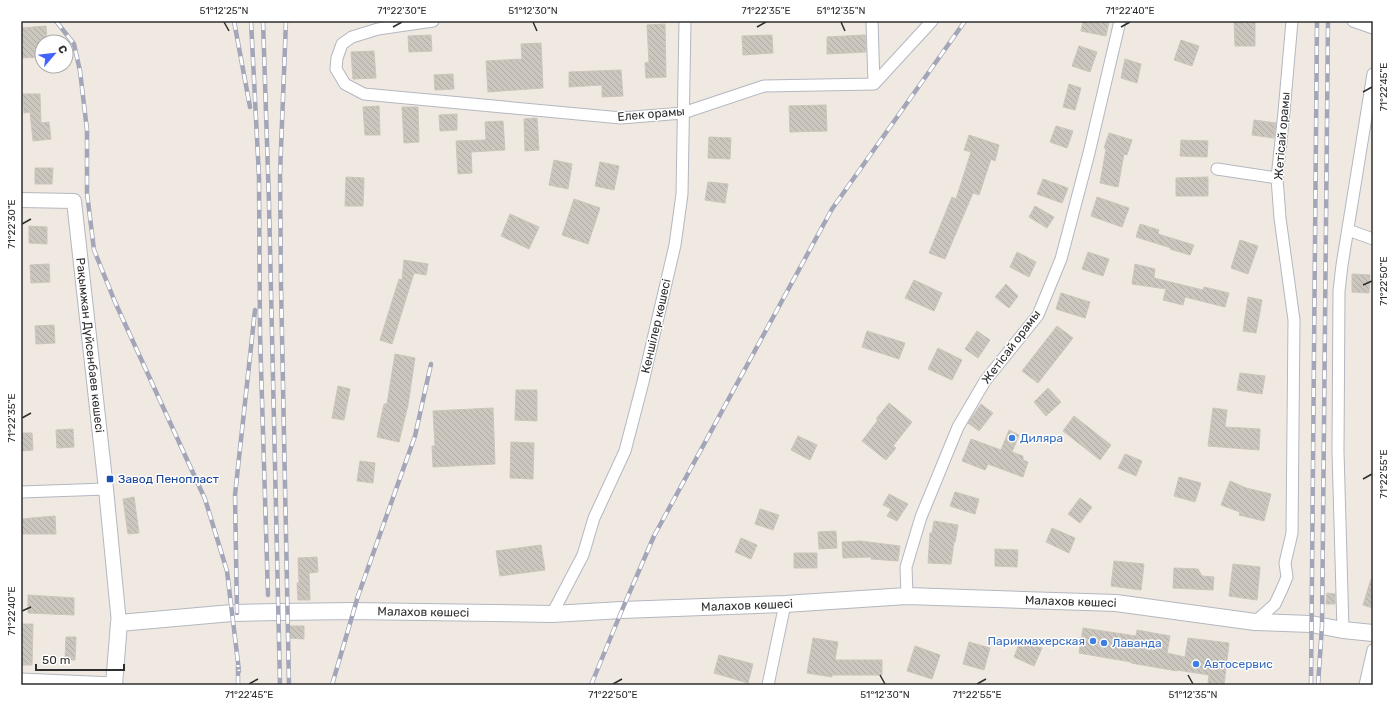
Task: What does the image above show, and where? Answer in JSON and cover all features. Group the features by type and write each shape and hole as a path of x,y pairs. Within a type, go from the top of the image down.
{"main road":[{"name":"Малахов көшесі","path":"119,623 232,613 353,611 552,614 785,604 907,596 1116,603 1255,622 1311,624 1343,630 1373,633"},
{"name":"Рақымжан Дүйсенбаев көшесі","path":"114,684 119,623"}],"street":[{"name":"Елек орамы","path":"433,21 378,29 352,37 342,44 337,58 336,69 345,84 364,94 621,118 683,113 764,86 874,84"},
{"name":"Кеншілер көшесі","path":"552,614 582,555 594,518 626,451 675,245 682,194 685,21"},
{"path":"872,21 874,84"},
{"path":"874,84 932,21"},
{"name":"Жетісай орамы","path":"907,596 906,567 921,517 958,427 984,381 1038,315 1061,259 1089,153 1120,21"},
{"name":"Жетісай орамы","path":"1255,622 1275,604 1282,589 1287,576 1285,563 1292,533 1294,320 1280,218 1277,178 1292,21"},
{"path":"1353,21 1373,28"},
{"path":"1343,630 1338,451 1339,291 1373,74"},
{"path":"1216,169 1277,178"},
{"name":"Рақымжан Дүйсенбаев көшесі","path":"21,200 74,201 106,488 119,623"},
{"path":"1348,230 1373,239"},
{"path":"21,492 106,488"},
{"path":"768,685 785,604"},
{"path":"1365,685 1373,650"},
{"path":"21,680 114,684"}],"building":[{"path":"1083,21 1109,21 1106,36 1081,31"},
{"path":"1234,21 1255,21 1255,46 1235,46"},
{"path":"665,24 666,77 646,78 645,63 649,62 647,25"},
{"path":"46,26 46,34 34,34 34,57 21,58 21,28"},
{"path":"431,35 432,51 409,52 408,36"},
{"path":"772,35 773,53 743,55 742,36"},
{"path":"865,35 866,52 827,54 827,37"},
{"path":"1181,40 1199,46 1192,66 1174,60"},
{"path":"541,43 543,88 488,92 486,61 522,59 521,44"},
{"path":"1079,46 1097,52 1090,72 1072,66"},
{"path":"374,51 376,78 353,79 351,52"},
{"path":"1125,59 1141,64 1137,83 1121,78"},
{"path":"621,70 623,96 602,97 602,85 569,87 569,72"},
{"path":"453,74 454,89 435,90 434,75"},
{"path":"1069,84 1081,88 1075,110 1063,107"},
{"path":"23,94 40,94 41,123 49,122 51,139 33,141 30,112 24,113"},
{"path":"826,105 827,131 790,132 789,106"},
{"path":"379,106 380,135 365,135 363,107"},
{"path":"402,107 418,107 419,142 404,143"},
{"path":"457,114 457,130 440,131 439,115"},
{"path":"537,118 539,150 525,151 524,119"},
{"path":"1254,120 1276,123 1274,138 1252,135"},
{"path":"503,121 505,150 471,152 472,173 458,174 456,141 486,140 485,122"},
{"path":"1056,126 1073,131 1067,148 1050,142"},
{"path":"1109,133 1132,140 1127,155 1124,154 1118,187 1100,183 1106,149 1104,148"},
{"path":"969,135 999,145 995,161 991,159 979,195 973,193 945,259 929,253 952,197 956,199 971,152 964,150"},
{"path":"709,137 731,138 730,159 708,158"},
{"path":"1181,140 1208,141 1207,157 1180,156"},
{"path":"554,160 572,164 568,189 549,185"},
{"path":"600,162 619,166 614,190 595,186"},
{"path":"35,168 53,168 52,184 35,184"},
{"path":"346,177 364,178 363,206 345,206"},
{"path":"1208,177 1208,196 1176,196 1176,178"},
{"path":"1043,179 1068,188 1062,203 1037,194"},
{"path":"708,182 728,184 725,203 705,200"},
{"path":"1097,197 1129,208 1122,227 1091,216"},
{"path":"574,199 600,208 588,244 562,235"},
{"path":"1035,206 1054,217 1047,228 1029,217"},
{"path":"510,214 539,227 529,249 501,236"},
{"path":"1140,224 1159,230 1158,234 1194,245 1190,255 1136,237"},
{"path":"29,226 47,227 47,244 29,243"},
{"path":"1240,240 1258,246 1248,274 1231,268"},
{"path":"1017,252 1036,262 1029,277 1010,267"},
{"path":"1088,252 1109,259 1103,276 1082,269"},
{"path":"404,260 428,264 426,275 414,273 392,344 380,340 399,279 402,280"},
{"path":"49,264 50,282 31,283 30,265"},
{"path":"1135,264 1155,269 1154,278 1203,290 1204,287 1229,293 1225,307 1185,297 1183,305 1163,300 1166,289 1132,284"},
{"path":"1352,274 1370,275 1369,293 1352,292"},
{"path":"914,280 942,293 934,311 905,298"},
{"path":"1006,284 1018,296 1009,308 995,297"},
{"path":"1061,293 1090,302 1085,318 1056,309"},
{"path":"1248,297 1262,300 1256,333 1243,331"},
{"path":"54,325 55,343 36,344 35,326"},
{"path":"1057,326 1073,338 1038,383 1022,371"},
{"path":"867,331 905,343 899,359 862,347"},
{"path":"977,331 990,340 978,358 965,349"},
{"path":"938,348 962,360 952,380 928,369"},
{"path":"395,354 415,358 408,405 399,442 377,437 384,404 387,404"},
{"path":"1240,373 1265,376 1262,394 1237,390"},
{"path":"338,386 350,389 344,420 332,418"},
{"path":"1048,388 1061,402 1046,416 1034,402"},
{"path":"516,390 537,390 537,421 515,420"},
{"path":"889,403 912,422 893,446 896,448 886,460 862,441 878,420 876,419"},
{"path":"981,404 993,413 979,431 968,423"},
{"path":"493,408 495,464 433,467 432,446 435,446 433,411"},
{"path":"1213,408 1227,410 1225,427 1260,429 1259,450 1208,446"},
{"path":"1074,416 1111,445 1100,460 1063,431"},
{"path":"73,429 74,447 57,448 56,430"},
{"path":"1009,430 1019,435 1012,452 1023,456 1023,460 1028,462 1023,477 988,464 985,470 962,461 971,439 1001,450"},
{"path":"21,433 32,433 33,450 21,451"},
{"path":"798,436 817,445 810,460 791,450"},
{"path":"511,442 534,443 533,479 510,478"},
{"path":"1125,454 1142,461 1136,476 1118,468"},
{"path":"360,461 375,463 373,483 357,481"},
{"path":"1179,477 1201,483 1195,502 1174,496"},
{"path":"1230,481 1246,488 1271,494 1264,521 1239,515 1240,512 1221,505"},
{"path":"955,492 979,499 975,514 950,506"},
{"path":"889,494 908,504 897,521 887,516 891,509 883,505"},
{"path":"134,497 139,533 128,534 123,499"},
{"path":"1080,498 1092,507 1080,523 1068,514"},
{"path":"760,509 779,515 773,530 755,524"},
{"path":"55,516 56,534 21,534 21,519"},
{"path":"934,521 958,525 951,564 928,563 930,533 932,533"},
{"path":"1052,528 1075,538 1069,553 1046,542"},
{"path":"836,531 837,548 819,549 818,532"},
{"path":"741,538 757,545 751,559 735,552"},
{"path":"860,541 900,546 898,561 871,559 871,557 843,558 842,542"},
{"path":"541,545 545,570 500,576 496,551"},
{"path":"995,549 1018,550 1017,567 995,566"},
{"path":"794,553 817,553 817,568 794,568"},
{"path":"317,557 318,572 309,573 310,600 298,600 298,558"},
{"path":"1114,561 1144,564 1141,590 1111,586"},
{"path":"1233,564 1260,567 1257,600 1229,596"},
{"path":"1174,568 1198,569 1202,576 1214,577 1213,590 1173,588"},
{"path":"1371,579 1373,579 1373,608 1363,605"},
{"path":"1327,593 1335,594 1335,604 1326,604"},
{"path":"28,595 74,598 74,615 28,613"},
{"path":"21,624 33,624 32,665 21,665"},
{"path":"288,626 304,626 304,639 288,638"},
{"path":"1083,628 1136,636 1137,630 1170,636 1167,653 1185,657 1188,638 1229,643 1224,685 1208,683 1209,675 1177,671 1079,653"},
{"path":"66,637 76,637 75,660 65,660"},
{"path":"813,638 838,642 835,660 882,660 882,675 832,675 832,677 807,673"},
{"path":"1021,639 1042,648 1034,666 1014,657"},
{"path":"969,642 990,648 984,670 963,664"},
{"path":"915,646 940,655 932,679 907,671"},
{"path":"719,655 753,664 748,683 714,673"}],"railway":[{"path":"56,21 74,44 80,71 87,130 87,193 94,250 115,302 205,499 227,571 239,671"},
{"path":"234,21 250,107"},
{"path":"251,21 259,177 260,334 268,595"},
{"path":"263,21 269,203 280,685"},
{"path":"286,21 280,174 289,685"},
{"path":"591,685 654,536 832,209 965,21"},
{"path":"1311,685 1317,21"},
{"path":"1318,685 1322,626 1328,21"},
{"path":"237,613 235,495 255,310"},
{"path":"332,685 358,596 415,436 431,364"},
{"path":"238,665 238,685"}],"place":[{"name":"Диляра","path":"1012,438"},
{"name":"Завод Пенопласт","path":"110,479"},
{"name":"Парикмахерская","path":"1093,641"},
{"name":"Лаванда","path":"1104,643"},
{"name":"Автосервис","path":"1196,664"}]}
